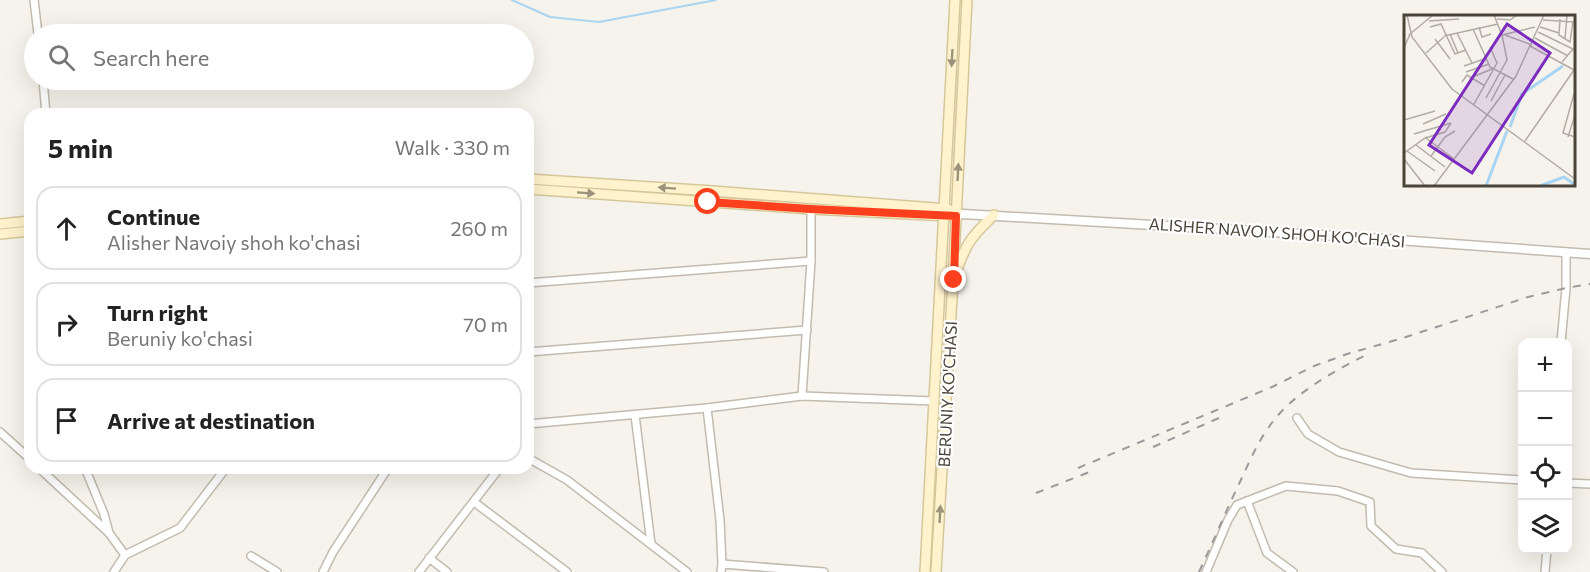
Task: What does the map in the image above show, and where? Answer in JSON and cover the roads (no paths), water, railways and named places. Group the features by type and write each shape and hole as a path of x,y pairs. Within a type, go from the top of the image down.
{"main road":[{"name":"BERUNIY KO'CHASI","path":"925,572 955,0"},
{"name":"BERUNIY KO'CHASI","path":"936,572 958,213 967,0"},
{"name":"ALISHER NAVOIY SHOH KO'CHASI","path":"534,179 713,191 958,213"},
{"name":"ALISHER NAVOIY SHOH KO'CHASI","path":"534,189 810,209 944,212"},
{"path":"954,280 964,249 970,239 994,215"},
{"path":"0,224 24,222"},
{"path":"0,234 24,232"}],"street":[{"path":"34,0 37,24"},
{"path":"43,90 45,108"},
{"path":"802,396 811,261 810,209"},
{"name":"ALISHER NAVOIY SHOH KO'CHASI","path":"958,213 1356,237 1590,254"},
{"path":"1561,338 1566,288 1566,252"},
{"path":"534,283 811,261"},
{"path":"534,352 807,330"},
{"path":"534,423 706,408 802,396 934,401"},
{"path":"706,408 720,520 722,568 824,572"},
{"path":"634,415 651,544"},
{"path":"1297,418 1308,434 1339,452 1411,473 1518,480"},
{"path":"0,432 24,454"},
{"path":"534,461 567,480 687,572"},
{"path":"45,474 109,533 125,555"},
{"path":"87,474 104,514 109,533"},
{"path":"114,572 125,555 180,528 218,474"},
{"path":"323,572 333,552 384,474"},
{"path":"419,572 495,474"},
{"path":"1572,483 1590,484"},
{"path":"1206,572 1228,520 1237,505 1286,486 1338,491 1370,502 1371,526 1396,549 1422,553 1442,572"},
{"path":"1247,501 1267,553 1293,572"},
{"path":"474,502 567,572"},
{"path":"1545,572 1546,554"},
{"path":"250,556 275,571"},
{"path":"429,558 447,572"}],"waterway":[{"path":"512,0 550,17 599,22 716,0"}],"railway":[{"path":"1078,468 1272,387 1314,366 1347,354 1528,297 1590,284"},
{"path":"1199,572 1255,449 1278,415 1314,385 1368,354"},
{"path":"1153,447 1219,418"},
{"path":"1036,493 1092,471"}]}
